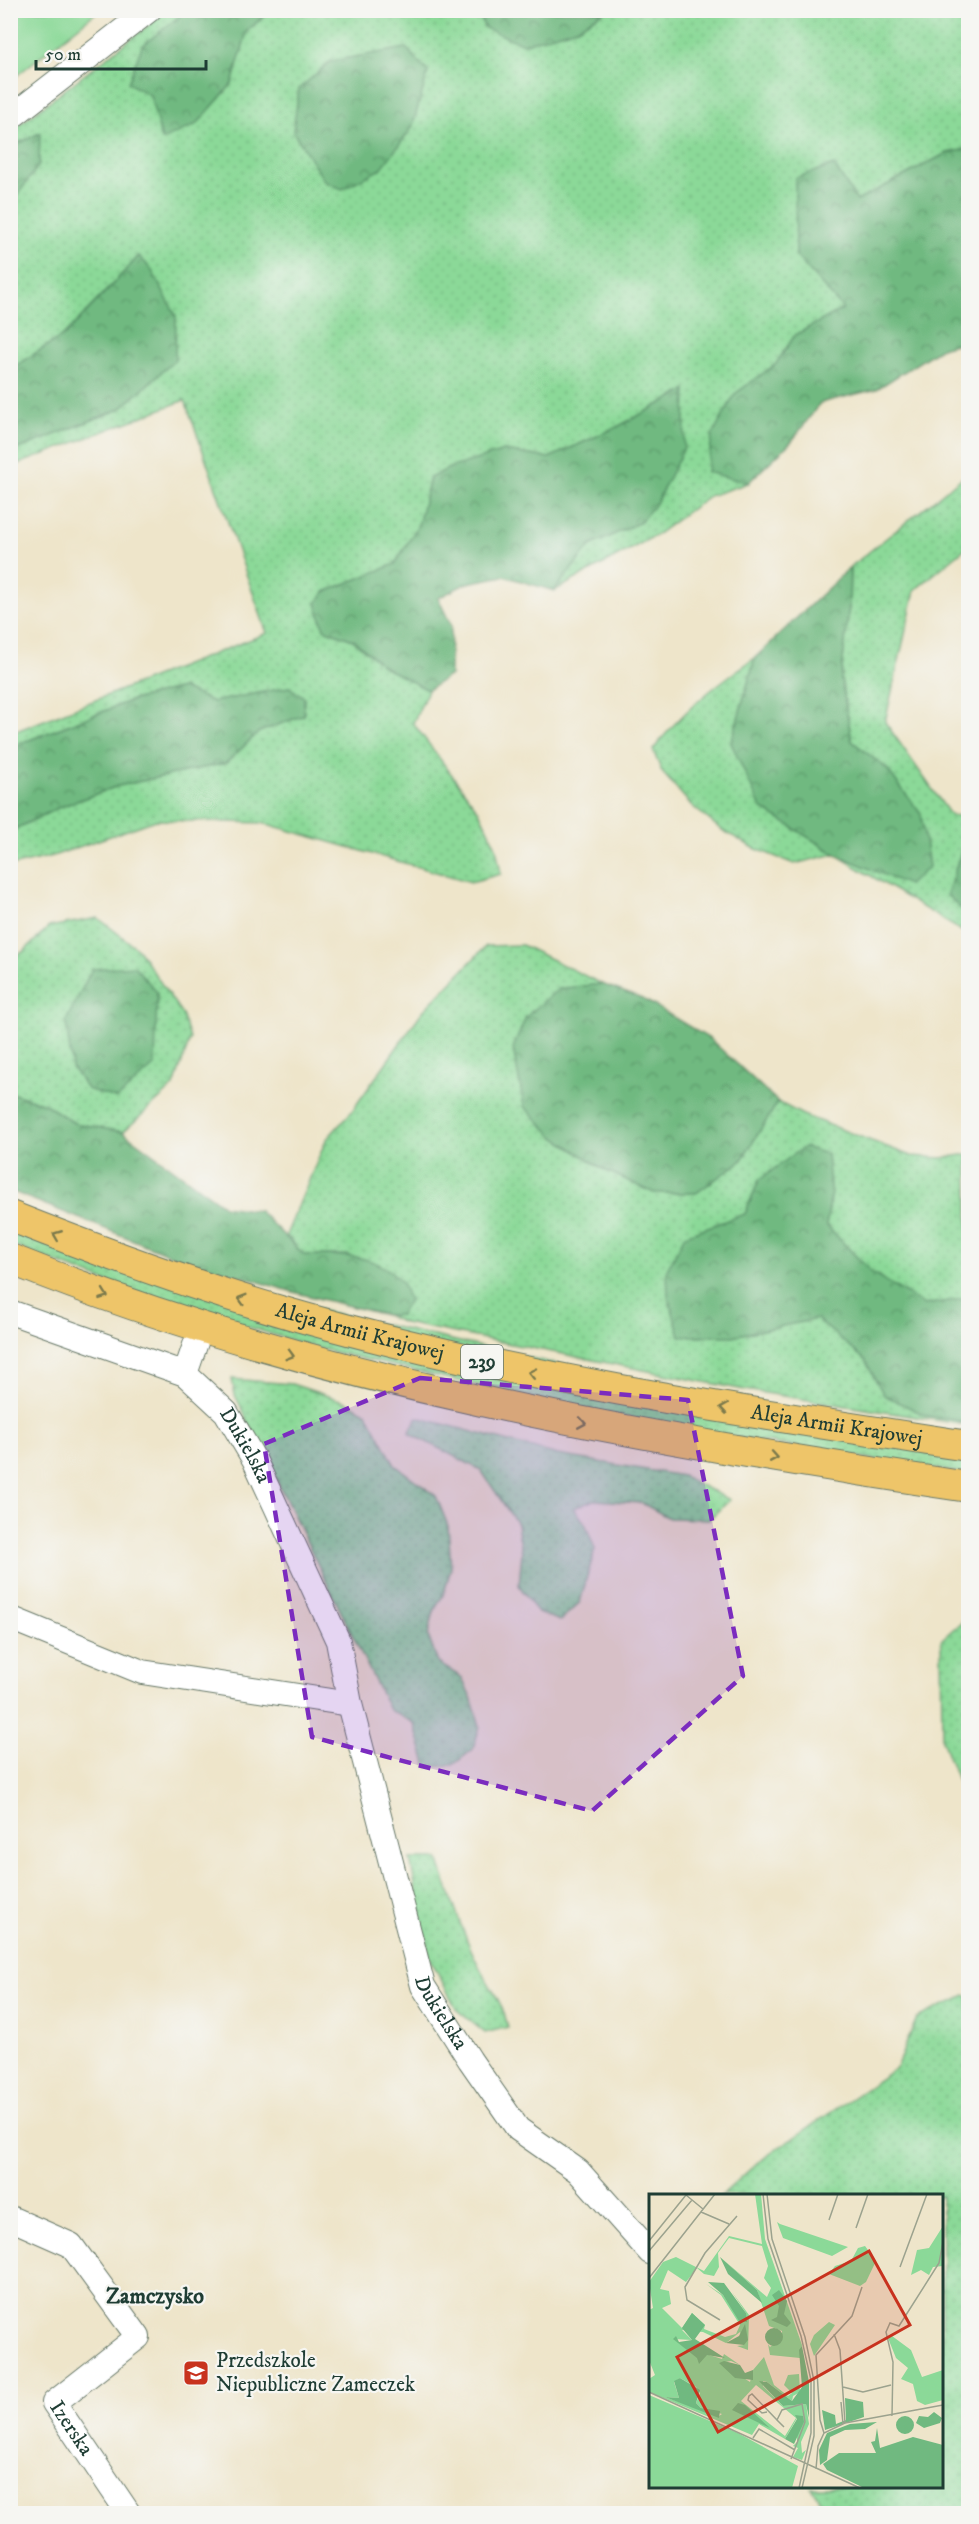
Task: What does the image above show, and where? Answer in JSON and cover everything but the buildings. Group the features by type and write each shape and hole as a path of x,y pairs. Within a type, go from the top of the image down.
{"main road":[{"name":"Aleja Armii Krajowej","path":"10,1216 189,1282 301,1317 377,1337 511,1368 655,1396 969,1446"},
{"name":"Aleja Armii Krajowej","path":"10,1259 118,1300 314,1362 507,1408 710,1446 969,1487"}],"street":[{"path":"10,118 149,10"},
{"name":"Dukielska","path":"10,1312 185,1374 226,1412 254,1459 338,1641 350,1704 423,1986 518,2129 578,2171 649,2251"},
{"path":"185,1374 201,1328"},
{"path":"10,1618 142,1672 350,1704"},
{"name":"Izerska","path":"10,2218 71,2245 138,2337 54,2403 129,2514"}],"highlighted area":[{"path":"420,1378 688,1400 743,1676 592,1811 312,1737 264,1444"}],"green space":[{"path":"11,10 98,10 98,11 11,80"},
{"path":"167,11 186,11 142,46 161,140 197,124 232,84 247,31 270,11 477,11 485,28 577,28 605,11 968,11 968,149 947,153 857,201 796,223 796,256 843,309 795,335 776,364 735,394 707,472 748,483 709,496 656,535 554,591 590,546 640,522 617,427 549,458 504,451 430,478 418,526 395,564 325,592 324,629 353,640 386,668 428,690 413,723 479,811 496,847 501,874 471,882 263,823 156,820 53,856 11,866 11,831 60,807 118,786 226,763 259,732 304,715 289,687 213,702 182,688 132,700 11,747 11,733 267,633 185,400 11,467 11,452 120,409 175,360 139,256 65,334 11,369 10,204 18,193 39,133 11,147 11,131"},
{"path":"186,11 270,11 247,31 232,84 197,124 162,140 150,95 128,83 142,46"},
{"path":"477,11 605,11 577,28 523,44 485,28"},
{"path":"406,48 428,72 412,128 381,169 342,189 325,182 293,131 299,89 331,61"},
{"path":"40,133 39,165 11,204 11,147"},
{"path":"968,149 968,341 941,348 877,389 820,403 792,441 748,483 707,472 712,436 735,394 776,364 795,335 843,309 796,256 795,178 834,165 857,201 947,153"},
{"path":"139,256 151,269 176,316 175,360 120,409 11,452 11,369 66,334"},
{"path":"686,390 684,448 656,503 640,522 590,546 554,591 504,576 467,583 438,598 451,625 450,675 428,690 386,668 353,640 324,629 316,603 325,592 395,564 418,526 430,478 449,468 504,451 549,458 617,427"},
{"path":"968,473 968,546 915,590 885,722 951,816 968,815 968,838 965,840 947,895 968,915 968,935 835,854 794,864 754,848 720,829 691,805 662,772 653,750 675,723 700,700 755,658 732,743 887,769 852,741 841,679 849,606 850,567"},
{"path":"850,567 849,606 841,679 852,741 887,769 921,814 929,867 908,885 835,854 761,808 731,743 755,658"},
{"path":"289,687 304,697 304,715 259,732 226,763 118,786 60,807 11,831 11,747 133,700 182,688 213,702"},
{"path":"968,838 968,915 947,895 965,840"},
{"path":"98,918 138,949 182,1014 190,1039 174,1086 123,1132 74,1123 45,1104 11,1093 11,957 23,952 49,927"},
{"path":"522,945 602,984 558,989 524,1106 553,1136 603,1169 654,1193 696,1193 741,1161 778,1102 803,1115 911,1156 942,1158 968,1154 968,1298 924,1305 871,1272 826,1225 831,1197 759,1180 745,1214 685,1235 732,1336 817,1319 865,1360 884,1395 927,1416 968,1422 968,1425 745,1390 404,1323 385,1315 400,1315 348,1255 304,1255 286,1235 326,1140 352,1111 422,1012 486,946"},
{"path":"134,966 157,992 155,1065 117,1099 87,1089 72,1068 66,1021 92,969"},
{"path":"602,984 645,1000 710,1039 778,1102 741,1161 696,1193 654,1193 603,1169 553,1136 524,1106 513,1048 526,1017 558,989"},
{"path":"11,1093 45,1104 74,1123 123,1132 224,1206 259,1211 304,1255 354,1257 378,1264 399,1279 409,1300 400,1315 385,1315 293,1292 173,1256 11,1191"},
{"path":"804,1147 827,1154 831,1197 826,1225 871,1272 924,1305 968,1298 968,1422 927,1416 884,1395 865,1360 817,1319 732,1336 680,1336 668,1296 667,1270 685,1235 745,1214 759,1180"},
{"path":"10,1229 66,1252 968,1458 968,1474 714,1434 558,1404 317,1348 131,1291 11,1245"},
{"path":"232,1379 292,1384 349,1403 367,1413 395,1465 436,1496 448,1526 451,1568 444,1593 434,1611 428,1636 438,1663 461,1677 471,1697 480,1726 473,1749 453,1765 427,1767 414,1723 389,1710 235,1395"},
{"path":"417,1417 558,1455 682,1476 730,1500 709,1519 669,1518 642,1503 594,1500 574,1508 585,1523 595,1549 580,1602 560,1621 537,1612 519,1585 522,1552 517,1524 481,1470 409,1433"},
{"path":"968,1616 968,1809 942,1740 941,1640"},
{"path":"410,1859 438,1859 468,1942 500,2003 508,2027 485,2033 457,2010 429,1956"},
{"path":"965,1995 968,1997 968,2513 827,2513 813,2488 943,2488 943,2194 723,2194 758,2162 896,2068 917,2018"}],"place":[{"name":"Przedszkole Niepubliczne Zameczek","path":"196,2373"}],"district":[{"name":"Zamczysko","path":"155,2296"}]}
